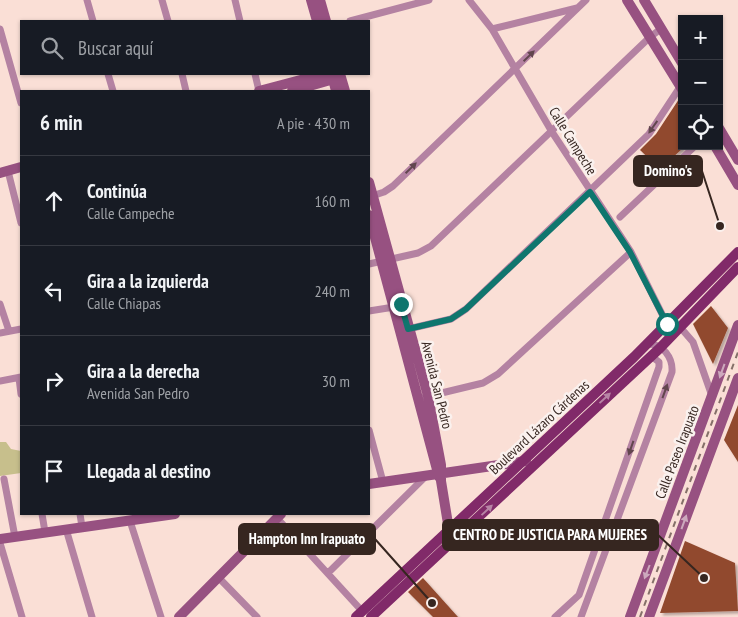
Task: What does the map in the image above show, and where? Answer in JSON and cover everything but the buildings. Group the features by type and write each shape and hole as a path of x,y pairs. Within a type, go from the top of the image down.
{"main road":[{"name":"Boulevard Lázaro Cárdenas","path":"359,614 647,344 738,252"},
{"path":"664,351 668,340 738,267"},
{"path":"680,327 678,323 679,316 691,300"},
{"name":"Boulevard Lázaro Cárdenas","path":"371,617 651,356 664,351"}],"street":[{"path":"86,0 93,20"},
{"path":"162,0 168,20"},
{"path":"235,0 240,20"},
{"path":"311,0 317,20"},
{"path":"320,0 326,20"},
{"path":"354,20 430,0"},
{"name":"Calle Campeche","path":"469,0 492,29 552,132 630,252 667,324"},
{"path":"371,197 393,186 586,0"},
{"path":"627,0 650,37 678,74"},
{"path":"644,0 680,60"},
{"path":"492,29 578,8"},
{"path":"370,264 418,254 431,246 650,37 662,28"},
{"path":"0,29 20,99"},
{"path":"108,75 113,90"},
{"path":"182,75 186,90"},
{"path":"255,75 259,90"},
{"path":"263,90 318,75"},
{"path":"295,90 336,76"},
{"path":"336,76 336,90"},
{"path":"336,76 344,90"},
{"path":"408,329 451,319 466,309 649,134 678,92"},
{"path":"723,135 738,160"},
{"path":"620,217 691,150"},
{"path":"718,150 738,185"},
{"path":"20,167 4,172 20,220"},
{"name":"Avenida San Pedro","path":"371,197 386,261 394,307 423,397"},
{"name":"Avenida San Pedro","path":"370,218 408,329 440,476 451,543"},
{"path":"423,397 483,383 498,374 630,252"},
{"path":"0,304 10,331"},
{"path":"370,311 394,307"},
{"name":"Calle Paseo Irapuato","path":"630,617 738,325"},
{"path":"680,327 694,342 712,397"},
{"path":"0,333 20,329"},
{"path":"581,617 672,372 672,364 664,351 647,344"},
{"path":"555,617 579,595 659,367 659,362 651,356"},
{"path":"0,381 20,378"},
{"path":"649,617 738,378"},
{"path":"370,434 383,482"},
{"path":"370,484 426,476 440,476 538,460"},
{"path":"328,574 426,476"},
{"path":"4,479 15,537"},
{"path":"614,495 625,499"},
{"path":"42,515 45,532"},
{"path":"80,515 82,527"},
{"path":"0,539 82,527 111,519 130,521 167,515"},
{"path":"179,617 279,516 359,614"},
{"path":"130,521 161,617"},
{"path":"66,529 92,617"},
{"path":"0,543 22,617"},
{"path":"218,577 256,617"},
{"path":"579,595 588,598"}],"shaded area":[{"path":"0,442 6,442 11,449 20,451 20,473 0,476"}],"railway":[{"path":"640,617 738,352"}],"place":[{"name":"Domino's","path":"720,226"},
{"name":"CENTRO DE JUSTICIA PARA MUJERES","path":"704,578"},
{"name":"Hampton Inn Irapuato","path":"432,603"}],"route":[{"path":"401,304 408,329 451,319 466,309 590,192 630,252 667,324"}]}
